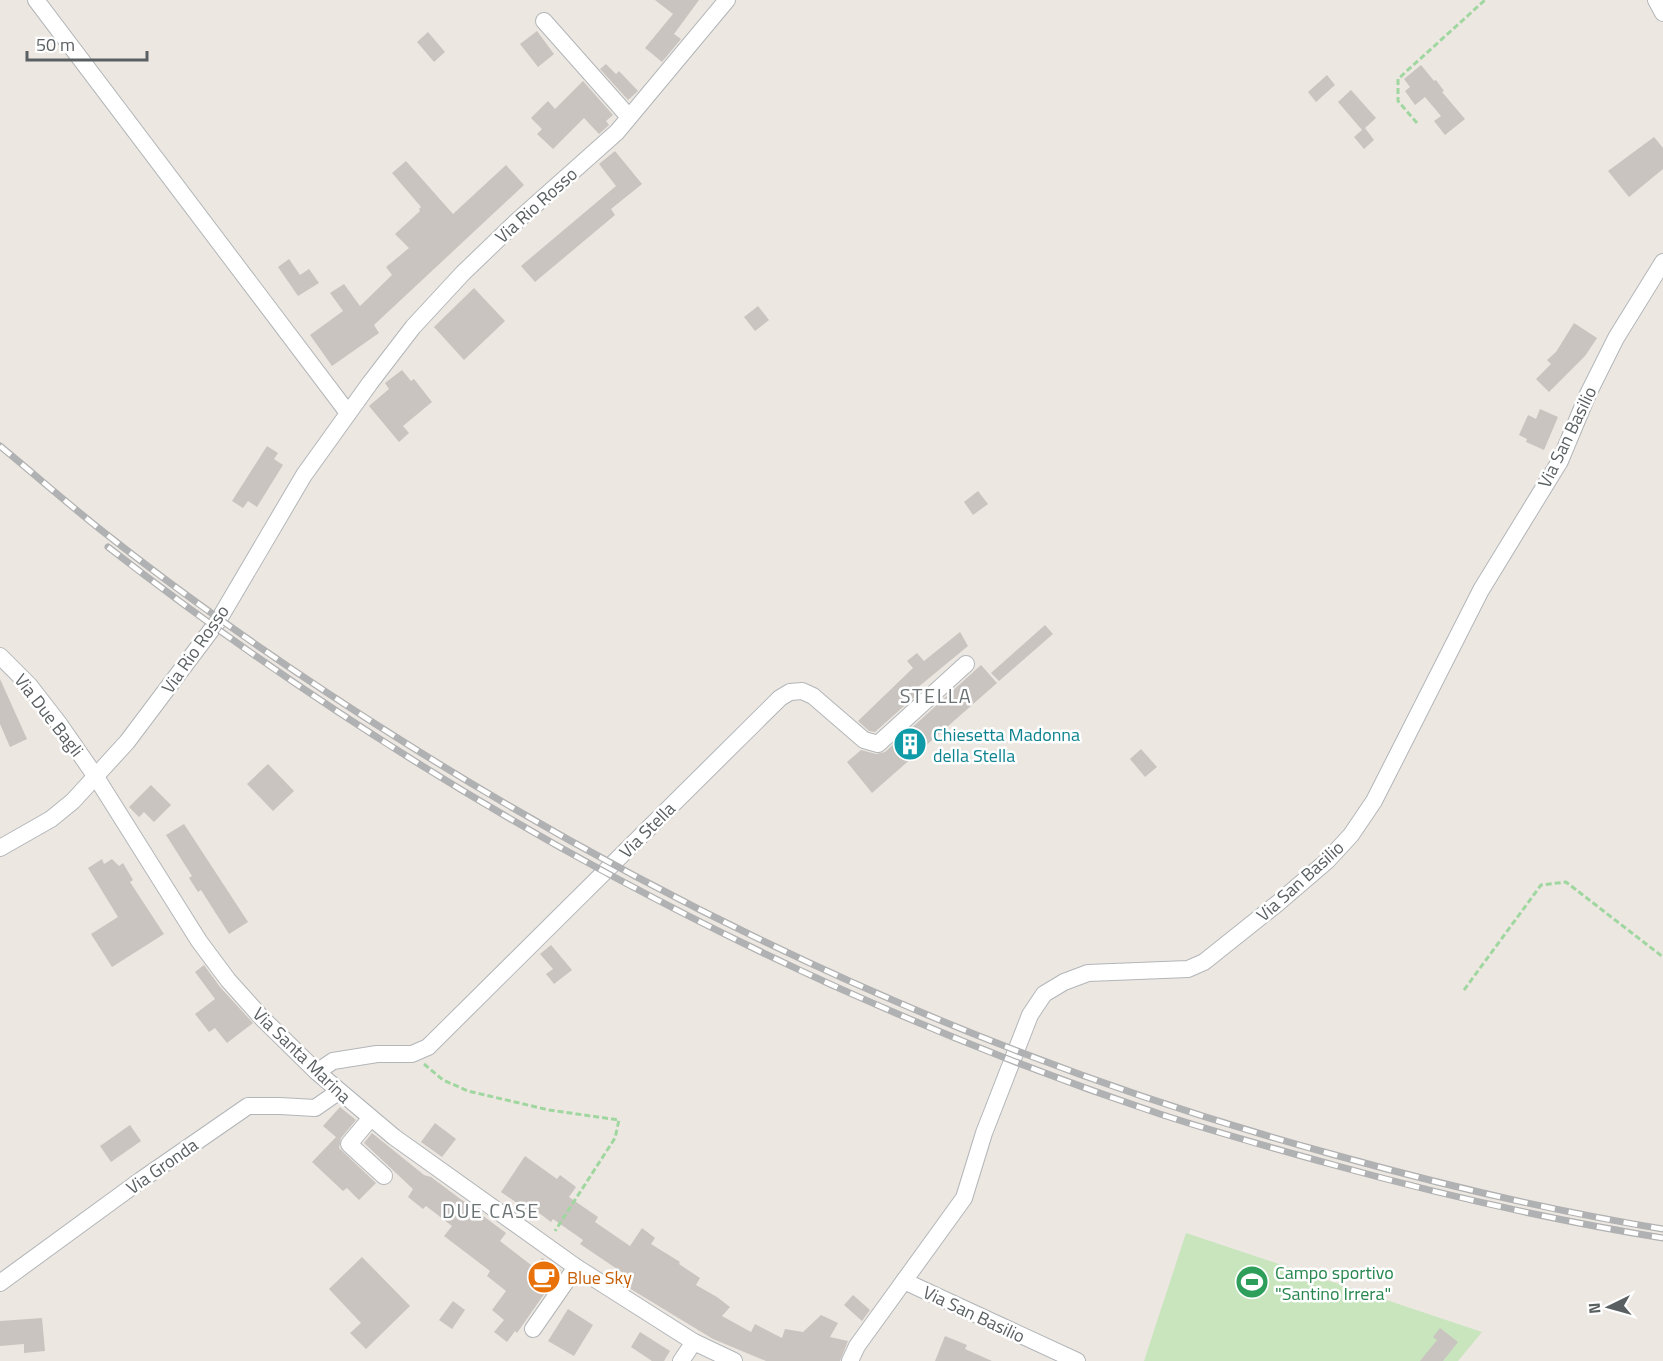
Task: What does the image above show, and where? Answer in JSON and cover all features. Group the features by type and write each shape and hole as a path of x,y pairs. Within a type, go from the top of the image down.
{"street":[{"path":"36,0 348,413"},
{"name":"Via Rio Rosso","path":"0,848 51,819 73,801 96,777 153,709 218,621 304,476 413,327 463,273 516,222 617,132 727,0"},
{"path":"1656,0 1663,13"},
{"path":"544,21 629,117"},
{"name":"Via San Basilio","path":"850,1361 857,1346 964,1198 984,1133 1030,1015 1044,994 1064,982 1088,974 1188,969 1204,962 1327,861 1351,835 1374,801 1481,590 1560,461 1588,394 1616,338 1663,262"},
{"name":"Via Due Bagli","path":"0,656 29,686 60,725 96,777"},
{"name":"Via Stella","path":"412,1054 428,1047 780,698 790,692 802,690 813,696 864,740 878,744 966,664"},
{"name":"Via Santa Marina","path":"96,777 199,941 228,980 316,1072 370,1119 576,1267 694,1341 734,1361"},
{"path":"316,1072 333,1061 377,1054 412,1054"},
{"name":"Via Gronda","path":"0,1283 141,1180 248,1106 315,1108 338,1092"},
{"path":"370,1119 349,1144 384,1176"},
{"path":"533,1329 576,1267"},
{"name":"Via San Basilio","path":"904,1281 1077,1361"},
{"path":"681,1361 694,1341"}],"path":[{"path":"1416,123 1398,101 1398,79 1485,0"},
{"path":"1464,990 1541,885 1566,882 1663,957"},
{"path":"412,1054 443,1080 468,1091 549,1110 619,1120 615,1138 546,1246"}],"green space":[{"name":"Campo sportivo \"Santino Irrera\"","path":"1186,1233 1482,1332 1458,1361 1144,1361"}],"building":[{"path":"655,0 699,0 674,34 681,39 662,62 645,48 673,14"},
{"path":"537,31 554,54 538,67 520,44"},
{"path":"428,32 445,52 434,62 417,42"},
{"path":"606,64 616,74 619,71 638,91 628,100 600,69"},
{"path":"1421,65 1434,81 1436,80 1444,91 1442,92 1465,119 1445,135 1434,121 1441,116 1425,97 1415,105 1405,91 1410,87 1404,79"},
{"path":"1327,75 1335,85 1316,102 1308,92"},
{"path":"583,81 613,115 606,121 609,125 599,134 584,118 553,149 537,134 542,129 531,118 548,101 555,109"},
{"path":"1351,90 1376,118 1365,128 1374,140 1364,149 1354,137 1362,130 1338,102"},
{"path":"1654,137 1663,148 1663,169 1629,197 1608,171"},
{"path":"615,151 642,184 611,209 615,215 535,282 521,266 616,186 599,164"},
{"path":"406,161 453,214 506,165 524,185 374,325 379,333 332,366 310,335 343,311 330,293 344,284 360,306 392,275 386,267 409,248 395,234 420,211 421,207 392,173"},
{"path":"289,259 300,275 309,269 319,283 298,296 278,267"},
{"path":"474,288 505,321 464,360 434,327"},
{"path":"758,306 769,320 755,331 744,317"},
{"path":"1574,323 1597,338 1585,356 1549,392 1536,379 1551,364 1547,360 1556,352"},
{"path":"402,370 411,381 414,379 432,402 403,426 409,433 399,442 369,406 389,389 385,383"},
{"path":"1540,409 1558,417 1544,450 1526,442 1527,439 1519,435 1528,415 1536,419"},
{"path":"267,446 278,453 274,459 283,465 257,507 248,501 243,508 232,501"},
{"path":"978,491 988,504 973,515 964,502"},
{"path":"1045,625 1053,634 999,681 991,673"},
{"path":"960,632 968,646 917,688 921,691 875,732 869,731 858,721 913,668 907,661 917,653 924,661"},
{"path":"981,665 997,683 872,793 847,762 861,750 876,754 885,752"},
{"path":"0,679 27,739 10,747 0,724"},
{"path":"1141,749 1157,767 1145,777 1130,759"},
{"path":"268,764 294,791 273,811 247,784"},
{"path":"151,785 171,805 154,822 144,812 139,817 129,807"},
{"path":"184,824 248,922 229,934 201,890 198,892 189,878 192,876 166,835"},
{"path":"102,859 104,864 112,859 119,866 123,863 133,880 130,882 164,934 112,967 91,934 118,917 88,868"},
{"path":"551,945 572,970 554,984 546,974 553,969 540,954"},
{"path":"204,965 220,987 253,1023 227,1043 215,1028 209,1032 195,1014 215,999 195,972"},
{"path":"340,1107 356,1120 341,1138 339,1148 376,1183 359,1200 347,1188 343,1191 312,1162 336,1137 323,1126"},
{"path":"435,1123 456,1139 442,1157 421,1142"},
{"path":"130,1125 141,1141 111,1162 100,1146"},
{"path":"372,1133 424,1175 431,1177 506,1233 500,1241 535,1268 542,1258 561,1270 517,1333 515,1331 507,1342 494,1332 504,1320 492,1310 506,1291 487,1276 490,1271 444,1236 452,1226 426,1206 423,1209 408,1197 413,1189 364,1143"},
{"path":"525,1156 557,1179 560,1175 576,1187 569,1197 598,1217 595,1222 630,1246 642,1228 655,1238 651,1244 680,1262 679,1264 700,1278 696,1285 730,1307 722,1316 751,1332 755,1324 782,1338 785,1329 803,1332 821,1315 838,1323 830,1337 848,1341 840,1361 766,1361 713,1339 624,1285 629,1277 580,1244 583,1240 553,1219 551,1222 535,1210 533,1214 501,1192"},
{"path":"362,1257 410,1306 366,1349 350,1333 361,1323 329,1289"},
{"path":"853,1295 870,1310 862,1321 844,1305"},
{"path":"453,1301 465,1310 452,1329 439,1320"},
{"path":"568,1309 593,1325 574,1356 548,1341"},
{"path":"42,1318 45,1351 24,1353 24,1344 0,1346 0,1321"},
{"path":"1440,1328 1458,1342 1443,1361 1420,1361 1437,1340 1433,1337"},
{"path":"640,1332 670,1351 664,1361 652,1361 631,1347"},
{"path":"945,1336 967,1345 965,1349 992,1361 935,1361"}],"railway":[{"path":"0,446 138,559 329,694 516,810 628,872 741,930 856,984 973,1034 1092,1079 1213,1119 1416,1177 1539,1206 1663,1229"},
{"path":"108,547 228,636 352,721 479,801 610,875 744,943 880,1006 1019,1063 1160,1114 1225,1134 1456,1197 1663,1238"}],"place":[{"name":"Chiesetta Madonna della Stella","path":"910,744"},
{"name":"Blue Sky","path":"544,1277"},
{"name":"Campo sportivo \"Santino Irrera\"","path":"1252,1282"}],"district":[{"name":"STELLA","path":"936,695"},
{"name":"DUE CASE","path":"491,1210"}]}
